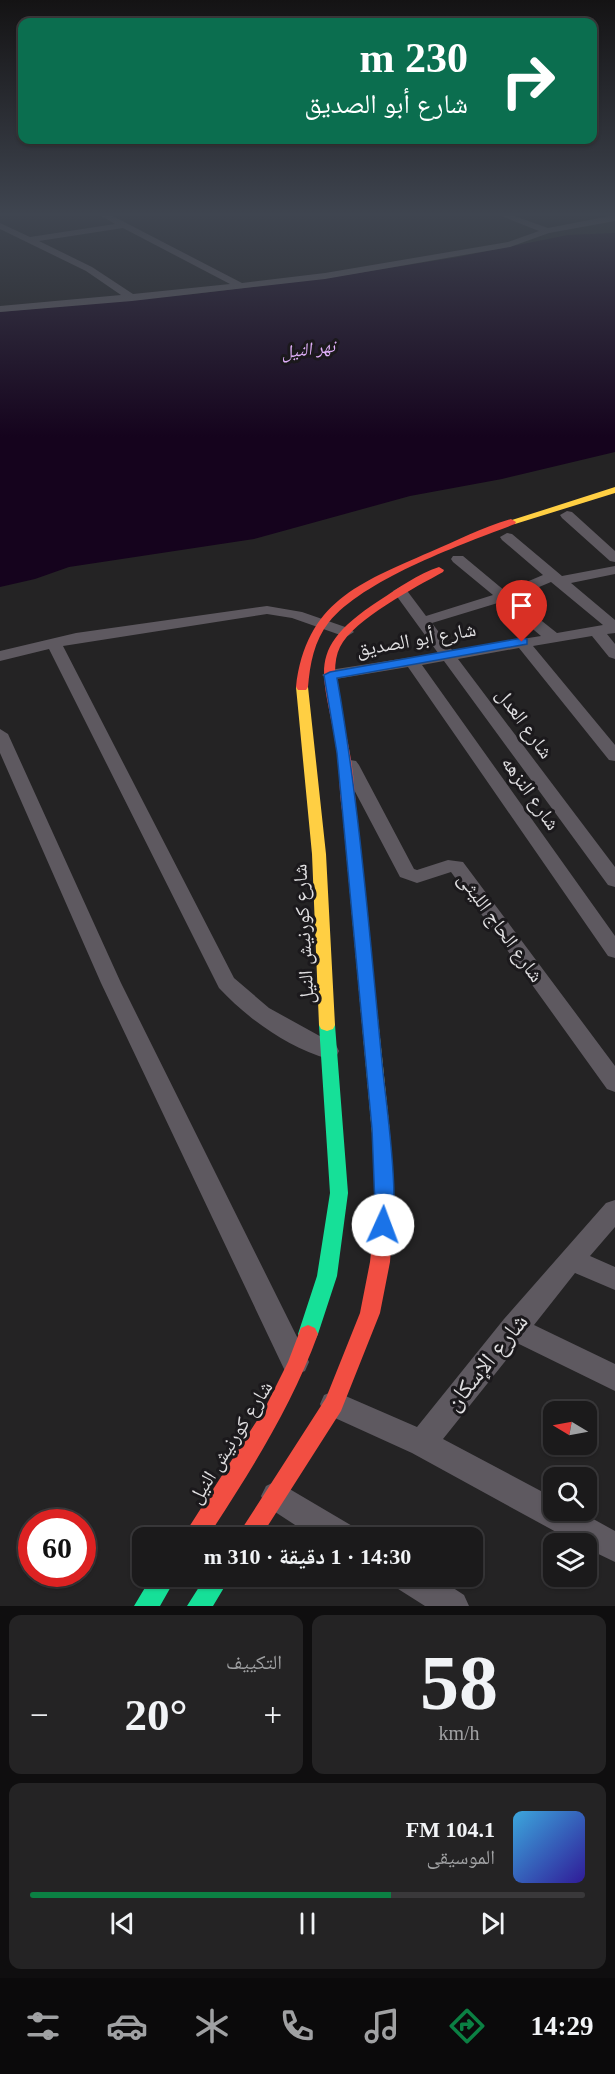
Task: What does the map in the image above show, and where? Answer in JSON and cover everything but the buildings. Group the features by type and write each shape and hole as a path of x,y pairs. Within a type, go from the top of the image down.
{"main road":[{"name":"شارع كورنيش النيل","path":"200,1527 271,1421 297,1366 327,1276 339,1193 328,1051 319,854 302,686 306,654 320,625 341,603 367,584 472,536 519,518 615,490"},
{"path":"255,1527 334,1404 370,1313 380,1262 384,1206 382,1148 344,753 330,675 331,655 335,645 346,632 400,591 458,559 507,537 567,515 615,501"},
{"path":"146,1606 159,1587"},
{"path":"199,1606 212,1587"}],"street":[{"path":"116,287 132,298"},
{"path":"0,309 232,287"},
{"path":"567,515 615,558"},
{"path":"507,537 615,628"},
{"path":"458,559 552,637"},
{"path":"423,621 556,579 615,570"},
{"name":"شارع العدل","path":"400,591 449,654 615,881"},
{"path":"0,656 54,643 267,610 283,609 320,625 346,632"},
{"name":"شارع أبو الصديق","path":"330,675 615,628"},
{"path":"596,631 615,654"},
{"path":"522,642 615,756"},
{"path":"54,643 226,983 243,1003 280,1028 328,1051"},
{"name":"شارع النزهه","path":"411,660 615,951"},
{"path":"0,734 111,983 297,1366"},
{"name":"شارع الحاج الليثى","path":"344,753 407,873 417,877 448,866 456,866 615,1083"},
{"name":"شارع الإسكان","path":"422,1443 513,1328 615,1210"},
{"path":"571,1259 615,1279"},
{"path":"513,1328 615,1378"},
{"path":"334,1404 422,1443 615,1547"},
{"path":"276,1496 325,1527"},
{"path":"423,1587 453,1606"}],"water":[{"name":"نهر النيل","path":"252,287 615,287 615,452 502,479 410,496 254,539 69,567 35,579 0,587 0,312"}],"traffic: fast":[{"path":"308,1334 327,1276 339,1193 327,1025"},
{"path":"146,1606 159,1587"},
{"path":"199,1606 212,1587"}],"traffic: slow":[{"path":"511,522 615,490"},
{"path":"302,687 319,854 327,1025"},
{"path":"350,818 381,1133"}],"traffic: jam":[{"path":"302,687 305,661 312,640 324,621 338,606 375,581 511,522"},
{"path":"350,818 344,754 330,683 331,656 335,645 354,624 383,603 439,570"},
{"path":"254,1527 334,1404 370,1313 380,1262 385,1206 381,1133"},
{"path":"200,1527 272,1415 308,1334"}],"route":[{"path":"383,1225 382,1148 344,753 330,675 522,642"}]}
